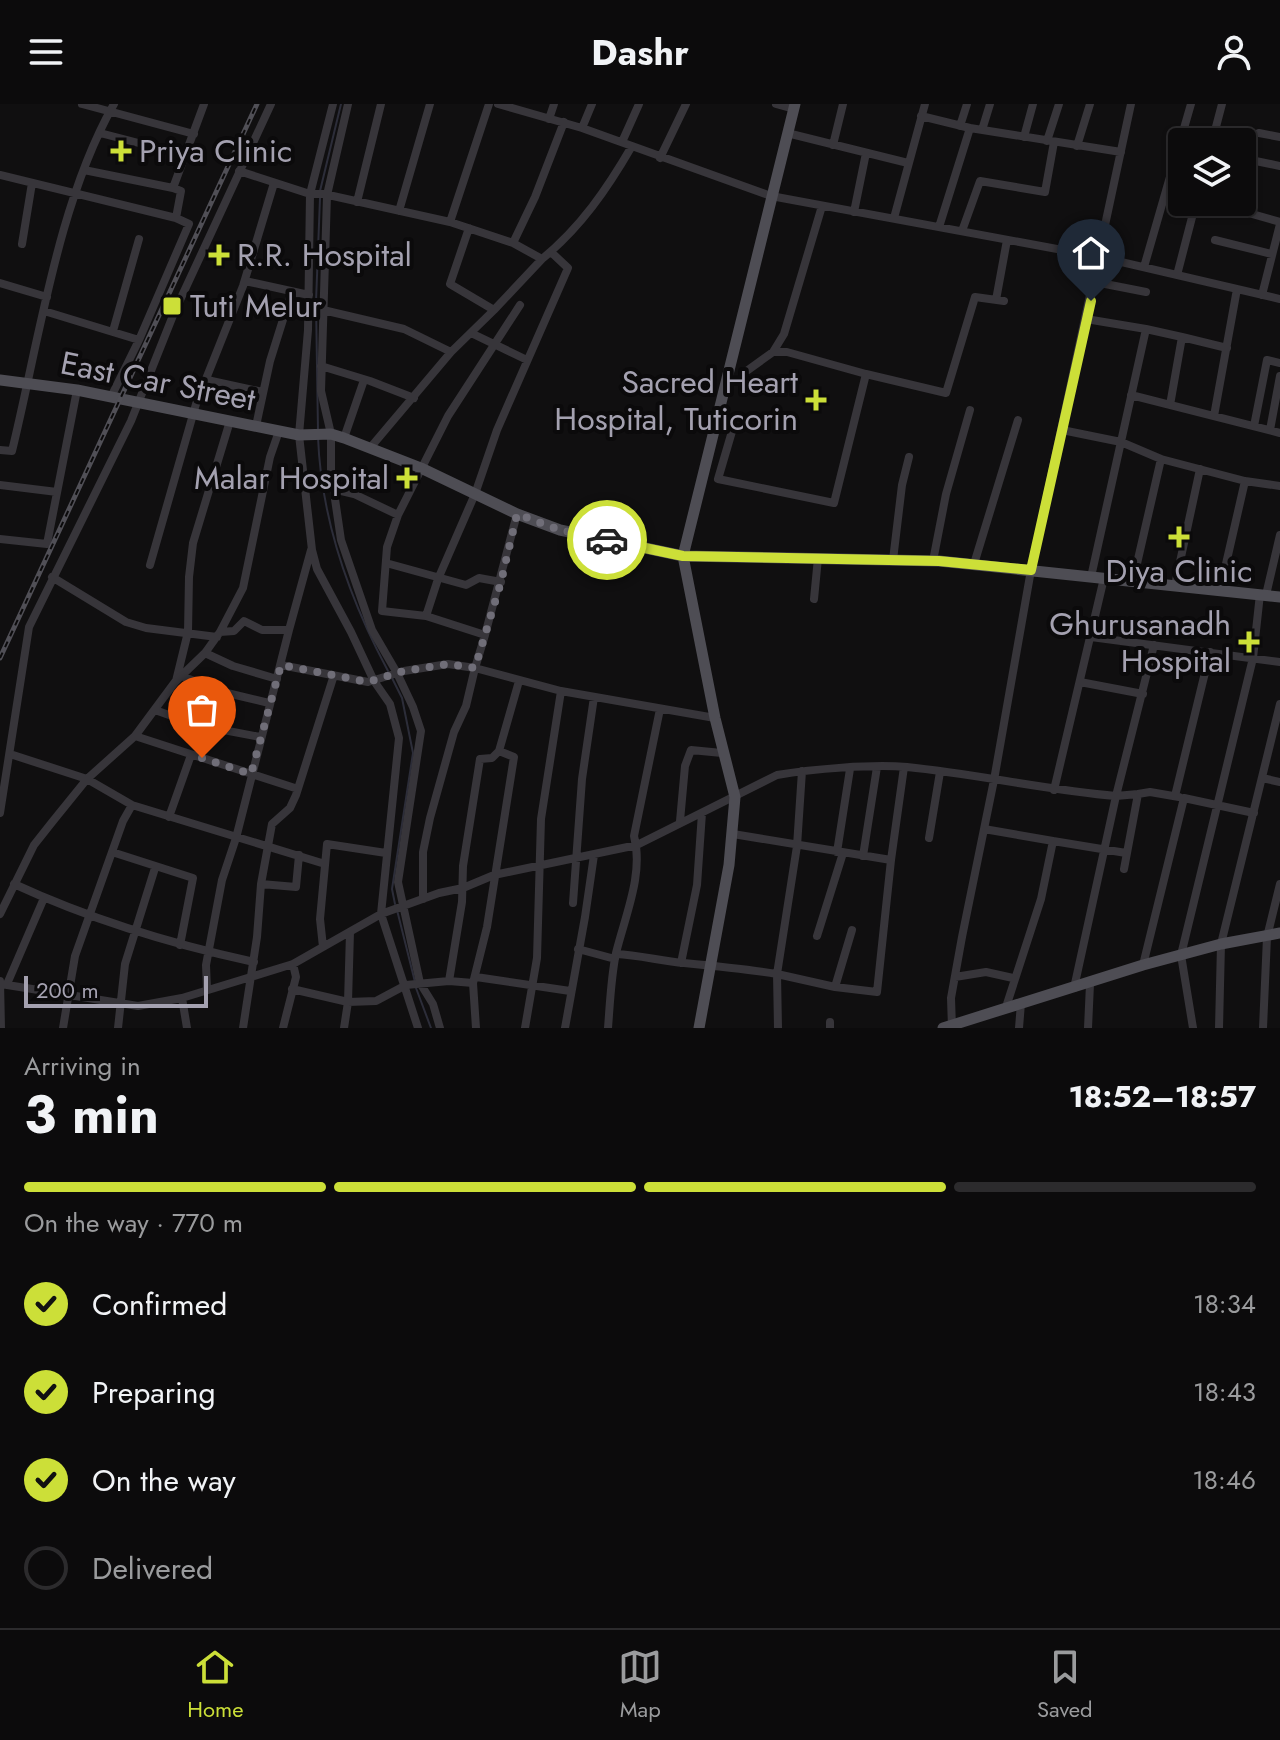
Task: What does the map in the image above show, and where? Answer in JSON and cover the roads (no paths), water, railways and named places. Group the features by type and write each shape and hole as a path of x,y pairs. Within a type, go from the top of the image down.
{"main road":[{"path":"699,1028 713,964 733,834 735,797 722,753 683,556 794,106"},
{"name":"East Car Street","path":"0,380 77,390 302,435 328,434 344,438 421,468 517,514 560,530 683,556 933,561 1280,597"},
{"path":"949,1027 1143,965 1221,944 1280,933"}],"street":[{"path":"82,104 112,108 194,134"},
{"path":"173,188 204,104"},
{"path":"0,813 29,627 131,421 136,401 174,313 271,104"},
{"path":"333,104 319,194 309,295 302,435 312,550 325,587 390,704 399,738 382,913 416,1027"},
{"path":"348,104 319,194 323,310 321,391 341,540 372,630 413,707 421,731 399,870 399,895 419,983 433,1004 440,1028"},
{"path":"357,202 381,104"},
{"path":"399,211 430,104"},
{"path":"450,222 489,104"},
{"path":"498,104 582,128 771,196 1100,257 1280,299"},
{"path":"549,119 554,104"},
{"path":"582,128 592,104"},
{"path":"370,448 451,352 585,219 613,179 639,104"},
{"path":"660,158 686,104"},
{"path":"776,104 794,106"},
{"path":"833,145 843,104"},
{"path":"894,218 924,104"},
{"path":"960,126 967,104"},
{"path":"982,130 990,104"},
{"path":"1024,137 1033,104"},
{"path":"962,231 980,181 1045,192 1050,141 1059,104"},
{"path":"1077,146 1090,104"},
{"path":"949,1027 951,998 1031,570 1131,104"},
{"path":"1144,267 1191,104"},
{"path":"1216,128 1222,104"},
{"path":"0,450 12,451 75,192 112,108"},
{"path":"921,116 970,128 1121,152"},
{"path":"513,243 535,197 564,122"},
{"path":"939,227 970,128"},
{"path":"100,133 185,155"},
{"path":"787,133 908,163"},
{"path":"1259,133 1280,137"},
{"path":"854,212 866,153"},
{"path":"1256,161 1280,166"},
{"path":"84,170 181,191 176,218"},
{"path":"239,171 319,194 450,222 513,243 542,259"},
{"path":"0,175 187,222 188,228 111,397"},
{"path":"22,244 32,183"},
{"path":"150,565 194,413 245,281 274,183"},
{"path":"748,370 773,352 784,334 822,206"},
{"path":"1177,275 1192,216"},
{"path":"1256,216 1280,223 1262,295"},
{"path":"469,228 450,284 494,310"},
{"path":"113,331 139,239"},
{"path":"773,352 787,352 946,393 975,297 1000,301 1007,240"},
{"path":"1215,240 1272,254"},
{"path":"426,616 497,430 568,268 551,252"},
{"path":"245,281 309,295"},
{"path":"1095,282 1146,292"},
{"path":"0,283 47,297"},
{"path":"1214,416 1237,289"},
{"path":"256,426 292,291"},
{"path":"485,635 426,616 382,611 387,547 398,515 448,416 520,305"},
{"path":"323,310 404,329 451,352"},
{"path":"44,311 139,340"},
{"path":"1086,319 1227,348"},
{"path":"1054,790 1091,637 1097,577 1121,442 1146,329"},
{"path":"471,333 527,360"},
{"path":"1170,405 1182,337"},
{"path":"1254,426 1267,360 1280,363"},
{"path":"321,366 414,398"},
{"path":"733,428 718,479 834,503 866,374"},
{"path":"1270,430 1280,376"},
{"path":"207,380 263,392"},
{"path":"344,438 364,380"},
{"path":"0,539 47,544 77,390"},
{"path":"1131,395 1280,433"},
{"path":"933,561 946,494 970,410"},
{"path":"974,564 1018,420"},
{"path":"178,679 188,632 193,543 230,421"},
{"path":"1062,430 1121,442 1161,459 1245,481 1280,486"},
{"path":"0,914 34,845 87,779 135,736 178,679 219,635 243,588 270,457 279,431"},
{"path":"893,560 902,485 909,457"},
{"path":"1133,581 1161,459"},
{"path":"1175,585 1200,469"},
{"path":"1220,590 1245,481"},
{"path":"0,485 57,492"},
{"path":"333,489 354,494 398,515"},
{"path":"423,899 423,852 430,818 454,732 466,706 517,514"},
{"path":"1193,1028 1181,955 1253,658 1263,594 1280,535"},
{"path":"207,989 206,965 222,880 236,838 260,737 312,550"},
{"path":"814,599 818,558"},
{"path":"386,563 466,585 479,578 501,582"},
{"path":"52,577 126,622 146,628 219,635 234,631 244,621 262,630 289,630"},
{"path":"1091,637 1280,662"},
{"path":"1074,988 1116,796 1154,645"},
{"path":"1143,965 1210,652"},
{"path":"205,653 233,666 277,679"},
{"path":"281,665 361,682 448,664 561,691 715,718"},
{"path":"243,1028 254,962 261,884 272,824 288,811 298,789 334,675"},
{"path":"178,679 269,703"},
{"path":"449,981 480,759 492,758 499,751 519,681"},
{"path":"1080,682 1143,694"},
{"path":"525,1028 537,958 541,819 561,691"},
{"path":"221,731 227,693"},
{"path":"573,903 582,779 594,697"},
{"path":"1219,1028 1221,944 1280,704"},
{"path":"608,1028 616,956 634,884 637,845 634,836 660,709"},
{"path":"155,710 180,721 260,737"},
{"path":"135,736 298,789"},
{"path":"680,821 685,766 691,750 722,753"},
{"path":"476,1028 474,980 514,757 499,751"},
{"path":"10,754 87,779 132,805 325,864"},
{"path":"169,817 191,755"},
{"path":"863,856 877,767"},
{"path":"3,983 138,1006 182,998 293,964 382,913 494,875 637,845 777,775 802,771 904,767 1054,790 1116,796 1150,792 1254,813"},
{"path":"578,949 616,956 649,956 681,963 713,964 877,992 904,767"},
{"path":"817,936 840,852 850,769"},
{"path":"778,1028 777,974 797,846 802,771"},
{"path":"929,838 940,772"},
{"path":"1262,778 1280,782"},
{"path":"1124,869 1138,794"},
{"path":"63,1028 75,956 123,821 132,805"},
{"path":"681,963 697,885 702,813"},
{"path":"984,829 1126,853"},
{"path":"733,834 891,860"},
{"path":"1006,1007 1041,899 1053,841"},
{"path":"323,947 320,919 327,844 386,853"},
{"path":"112,852 193,878 180,945"},
{"path":"261,884 296,887 299,855"},
{"path":"565,1028 594,855"},
{"path":"118,1028 125,964 155,868"},
{"path":"14,884 133,931 254,962"},
{"path":"1263,1028 1267,937 1280,884"},
{"path":"1,1028 3,983 44,898"},
{"path":"835,987 852,930"},
{"path":"344,1028 350,932"},
{"path":"283,1028 296,977 293,964"},
{"path":"955,977 986,972 1013,978"},
{"path":"292,989 348,1002 376,1001 405,986 449,981 474,980 570,991"},
{"path":"1088,1028 1090,984"},
{"path":"182,998 187,1028"},
{"path":"1019,1028 1021,1003"}],"waterway":[{"path":"320,191 341,104"},
{"path":"318,431 316,302 320,198"},
{"path":"318,437 331,528 361,616 388,671"},
{"path":"391,676 402,698 413,753 392,889 395,904"},
{"path":"397,910 415,982"},
{"path":"416,988 431,1028"}],"railway":[{"path":"0,658 257,104"}],"place":[{"name":"Priya Clinic","path":"121,151"},
{"name":"R.R. Hospital","path":"219,255"},
{"name":"Tuti Melur","path":"172,306"},
{"name":"Sacred Heart Hospital, Tuticorin","path":"816,400"},
{"name":"Malar Hospital","path":"407,478"},
{"name":"Diya Clinic","path":"1179,537"},
{"name":"Ghurusanadh Hospital","path":"1249,642"}]}
